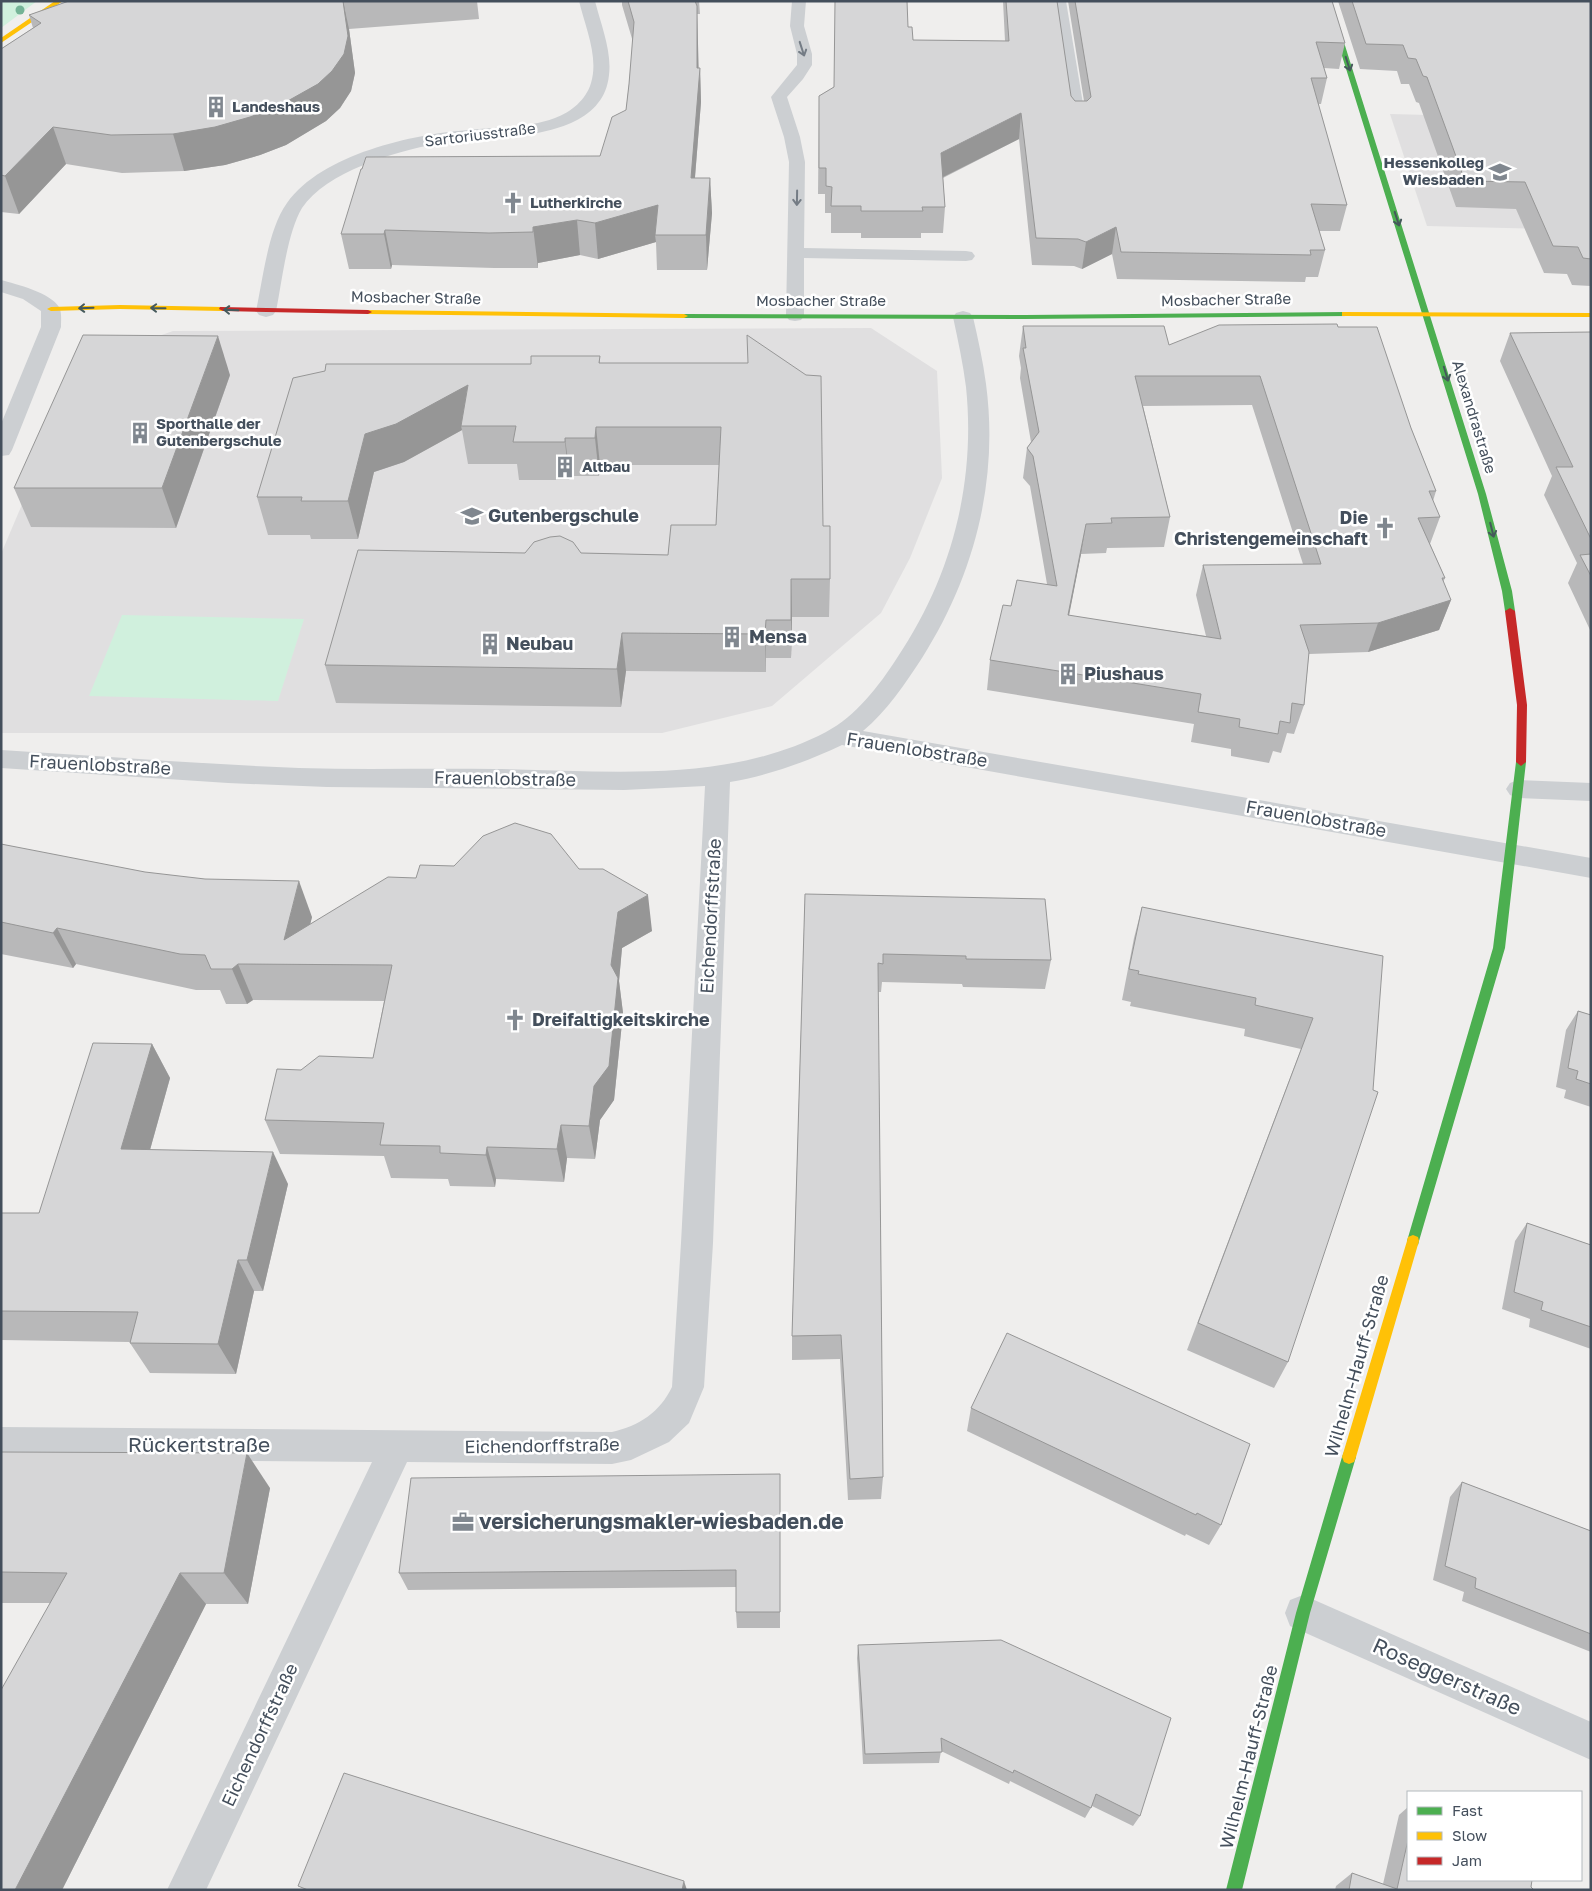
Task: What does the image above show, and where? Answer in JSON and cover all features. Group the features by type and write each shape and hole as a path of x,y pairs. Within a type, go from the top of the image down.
{"street":[{"path":"1,41 60,1"},
{"name":"Sartoriusstraße","path":"266,311 288,216 296,203 310,189 331,175 455,136 537,129 557,124 575,116 594,97 601,77 601,59 586,1"},
{"name":"Alexandrastraße","path":"1328,1 1482,494 1507,591 1522,690 1523,746 1512,853"},
{"path":"1,286 30,295 51,309 51,327 1,450"},
{"name":"Mosbacher Straße","path":"51,309 120,307 573,316 963,317 1426,313 1591,315"},
{"path":"839,736 871,709 890,686 920,643 946,596 966,540 978,472 980,432 977,390 963,317"},
{"name":"Frauenlobstraße","path":"1,759 302,777 652,780 718,776 783,762 839,736 1591,868"},
{"name":"Eichendorffstraße","path":"186,1890 397,1446 612,1448 632,1444 657,1431 677,1412 688,1387 698,1243 718,776"},
{"name":"Wilhelm-Hauff-Straße","path":"1234,1890 1303,1612 1495,962 1512,853"},
{"name":"Rückertstraße","path":"1,1443 397,1446"},
{"name":"Roseggerstraße","path":"1303,1612 1591,1742"}],"lane":[{"path":"795,316 797,162 792,137 779,97 785,87 801,73 806,59 799,39 797,21 799,1"},
{"path":"1059,1 1078,122"},
{"path":"796,253 966,256"},
{"path":"1518,789 1591,792"}],"shaded area":[{"name":"Hessenkolleg Wiesbaden","path":"1390,114 1591,119 1591,230 1427,226"},
{"name":"Gutenbergschule","path":"871,328 937,371 942,478 910,558 881,613 772,706 662,733 1,733 1,554 82,363 173,331"}],"green space":[{"path":"1,1 37,1 1,28"},
{"path":"122,615 304,619 278,701 89,696"}],"building":[{"path":"69,1 343,1 348,36 344,54 332,71 318,84 277,107 215,127 173,134 111,135 53,127 5,176 1,175 1,49 41,23 29,15"},
{"path":"628,1 695,1 697,6 697,68 700,68 691,178 710,178 706,235 655,235 658,205 595,223 577,220 533,227 533,232 489,233 385,230 384,234 341,234 366,157 600,156 612,117 626,110 634,22"},
{"path":"835,1 907,1 908,27 912,27 913,40 1009,41 1006,1 1057,1 1071,96 1075,101 1087,101 1091,97 1075,1 1332,1 1345,43 1316,42 1327,78 1311,78 1347,205 1311,204 1325,250 1310,250 1311,255 1121,252 1116,227 1086,242 1078,239 1036,238 1021,113 941,153 945,207 922,207 923,211 861,211 861,206 831,206 832,187 826,186 826,168 819,168 819,96 834,87"},
{"path":"1352,1 1591,1 1591,259 1583,258 1578,247 1553,246 1525,182 1465,181 1427,77 1423,76 1416,59 1408,58 1403,45 1366,44"},
{"path":"1337,324 1338,327 1377,327 1411,428 1436,491 1429,491 1440,517 1418,518 1445,578 1442,578 1451,600 1378,623 1300,625 1309,652 1304,705 1292,703 1290,723 1280,721 1278,734 1239,727 1240,719 1198,712 1201,694 990,660 1003,605 1011,606 1017,580 1057,586 1033,456 1027,448 1039,432 1023,348 1026,348 1023,326 1164,326 1169,345 1219,325","holes":["1135,376 1260,376 1321,564 1203,565 1221,639 1068,615 1086,524 1112,523 1111,518 1170,517"]},
{"path":"1591,332 1591,539 1556,467 1573,467 1510,333"},
{"path":"83,335 218,336 162,488 14,488"},
{"path":"747,335 806,375 821,376 823,526 830,526 830,579 791,579 791,620 766,620 765,634 622,633 617,669 325,665 358,550 525,553 534,542 560,536 573,542 581,553 668,555 671,525 716,525 721,427 596,427 595,438 565,438 565,442 513,442 516,426 461,426 468,385 396,424 365,434 348,501 301,501 302,497 257,497 293,378 325,371 326,364 531,364 531,356 600,356 599,363 748,363"},
{"path":"1591,554 1591,576 1580,555"},
{"path":"515,823 551,834 579,869 603,869 648,895 618,912 611,965 618,978 609,1066 594,1086 589,1126 561,1125 557,1149 487,1147 486,1155 440,1153 440,1146 380,1145 384,1123 265,1120 277,1069 301,1070 319,1056 373,1058 392,965 238,964 232,969 211,969 205,955 180,954 57,928 53,933 1,922 1,844 145,872 205,879 299,881 284,940 388,877 416,878 420,865 454,866 483,836"},
{"path":"805,894 1045,899 1051,960 966,959 966,956 883,954 883,964 878,963 883,1477 850,1479 841,1335 792,1336"},
{"path":"1142,907 1383,956 1373,1090 1378,1092 1288,1362 1198,1323 1313,1018 1255,1005 1256,998 1138,974 1139,971 1129,969"},
{"path":"1578,1011 1591,1015 1591,1084 1576,1079 1578,1071 1568,1068"},
{"path":"93,1043 152,1044 121,1149 273,1152 247,1260 238,1260 218,1344 130,1343 138,1312 1,1311 1,1213 39,1213"},
{"path":"1527,1223 1591,1245 1591,1327 1541,1310 1543,1302 1514,1292"},
{"path":"1007,1333 1250,1444 1221,1525 1197,1513 1196,1515 971,1408"},
{"path":"1,1452 247,1453 224,1573 180,1573 15,1890 1,1890 1,1690 67,1573 1,1572"},
{"path":"780,1474 780,1612 736,1612 736,1570 399,1573 411,1478"},
{"path":"1462,1482 1591,1531 1591,1634 1475,1588 1476,1578 1445,1566"},
{"path":"1001,1640 1171,1718 1140,1816 1096,1794 1091,1808 1014,1770 1013,1773 941,1738 942,1752 865,1754 858,1645"},
{"path":"344,1773 684,1881 682,1890 308,1890 298,1886"},
{"path":"1407,1844 1407,1881 1532,1881 1531,1887 1534,1890 1349,1890 1352,1873 1397,1889"}],"traffic: fast":[{"path":"1328,1 1482,494 1507,591 1510,611"},
{"path":"684,316 1025,317 1345,314"},
{"path":"1413,1241 1499,948 1521,762"},
{"path":"1234,1890 1303,1613 1349,1457"}],"traffic: slow":[{"path":"1,41 60,1"},
{"path":"51,309 120,307 223,309"},
{"path":"368,312 684,316"},
{"path":"1345,314 1591,315"},
{"path":"1349,1457 1413,1241"}],"traffic: jam":[{"path":"223,309 368,312"},
{"path":"1510,611 1522,705 1523,743 1521,762"}],"place":[{"name":"Landeshaus","path":"216,107"},
{"name":"Hessenkolleg Wiesbaden","path":"1500,172"},
{"name":"Lutherkirche","path":"513,203"},
{"name":"Sporthalle der Gutenbergschule","path":"140,433"},
{"name":"Altbau","path":"565,467"},
{"name":"Gutenbergschule","path":"472,516"},
{"name":"Die Christengemeinschaft","path":"1385,528"},
{"name":"Mensa","path":"732,637"},
{"name":"Neubau","path":"490,644"},
{"name":"Piushaus","path":"1068,674"},
{"name":"Dreifaltigkeitskirche","path":"515,1020"},
{"name":"versicherungsmakler-wiesbaden.de","path":"463,1522"}]}
